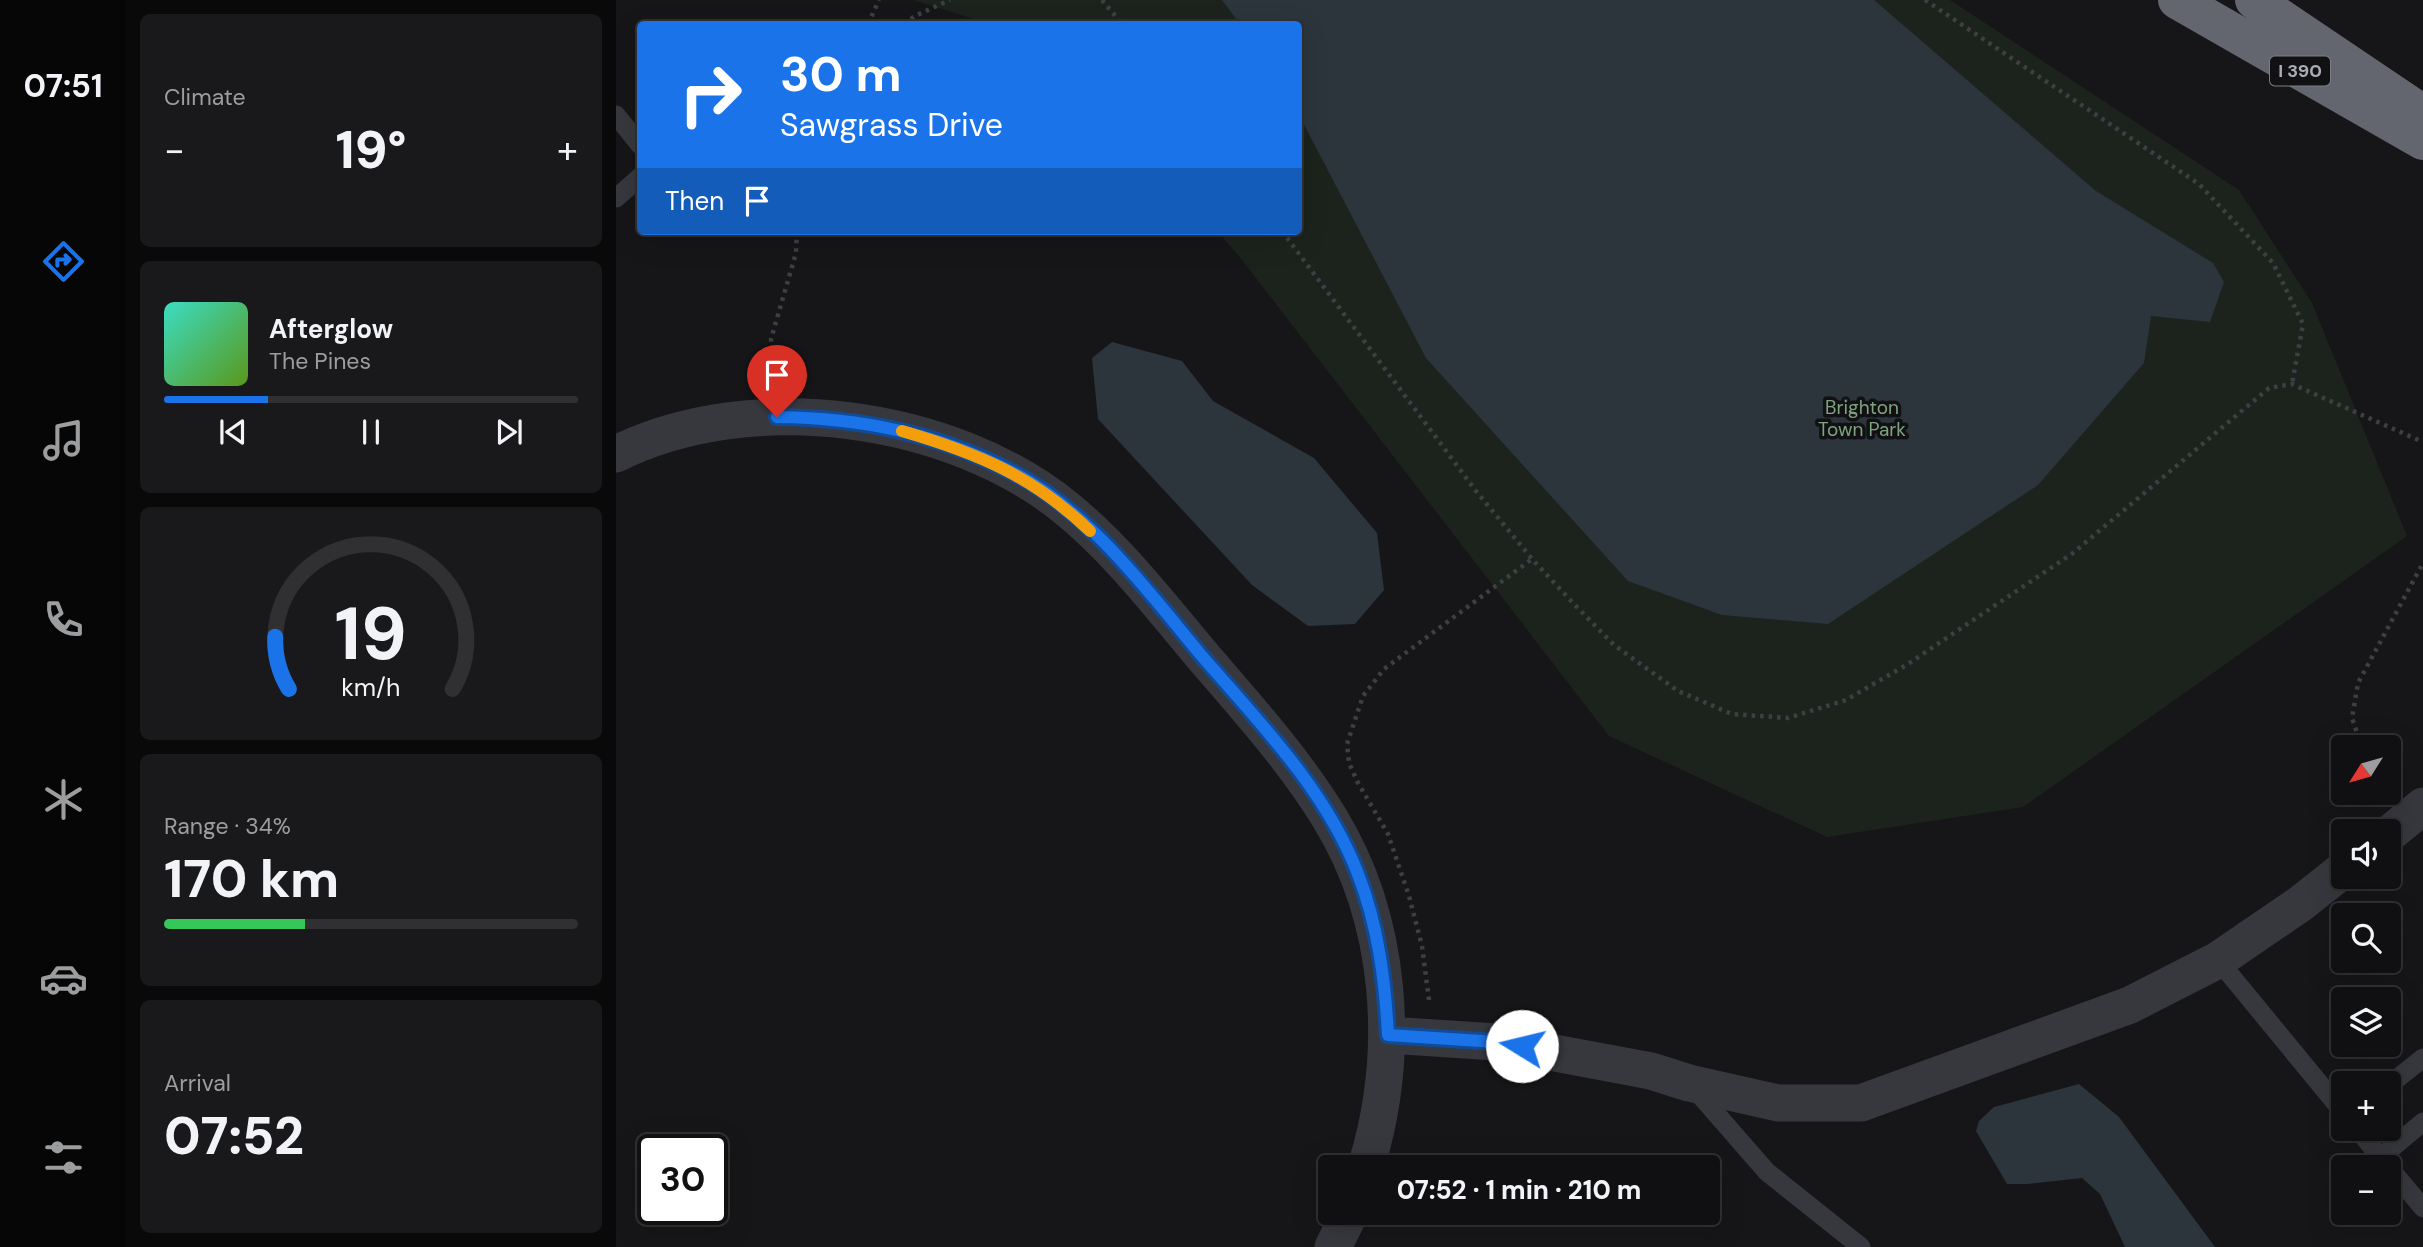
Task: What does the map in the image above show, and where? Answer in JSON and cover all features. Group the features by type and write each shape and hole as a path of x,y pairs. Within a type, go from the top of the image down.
{"highway":[{"name":"I 390","path":"2176,0 2423,141"},
{"path":"2254,0 2423,114"}],"street":[{"path":"616,454 670,434 722,421 777,417 832,418 892,427 951,445 1013,472 1066,508 1124,563 1296,768 1330,819 1358,873 1374,927 1385,984 1388,1035 1383,1091 1370,1155"},
{"path":"2401,824 2423,806"},
{"path":"1388,1035 1496,1042 1651,1071 1689,1083 1777,1103 1861,1102 2130,1005 2218,960 2331,879"},
{"path":"1333,1247 1344,1225"}],"lane":[{"path":"616,115 637,141"},
{"path":"616,198 637,180"},
{"path":"2218,960 2331,1097"},
{"path":"2401,1075 2423,1058"},
{"path":"1689,1083 1767,1172 1861,1247"},
{"path":"2383,1155 2423,1122"},
{"path":"2367,1141 2379,1155"},
{"path":"2401,1181 2423,1208"}],"path":[{"path":"868,21 879,0"},
{"path":"908,21 950,0"},
{"path":"1102,0 1120,21"},
{"path":"1925,0 2199,184 2273,262 2303,324 2292,384"},
{"path":"776,395 771,339 796,253 797,235"},
{"path":"1285,235 1476,491 1532,559 1614,645 1678,691 1732,714 1788,718 1846,700 1908,664 2073,553 2269,388 2292,384 2423,442"},
{"path":"1429,1000 1422,946 1409,895 1388,834 1349,763 1347,744 1363,696 1384,669 1532,559"},
{"path":"2358,735 2352,718 2358,683 2423,563"}],"green space":[{"name":"Brighton Town Park","path":"914,0 1950,0 2239,190 2312,303 2407,536 2023,807 1827,837 1609,736 1221,235 1302,235 1302,21 980,21"}],"shaded area":[{"path":"1222,0 1874,0 2096,191 2213,263 2224,282 2210,322 2151,316 2144,363 2038,485 1828,624 1722,615 1628,581 1426,358 1302,121 1302,21 1238,21"},
{"path":"1112,342 1182,361 1213,401 1314,458 1377,533 1384,590 1355,624 1308,626 1252,585 1098,419 1092,358"},
{"path":"2079,1084 2119,1117 2215,1247 2125,1247 2100,1194 2082,1178 2007,1184 1976,1131 1979,1121 1994,1107"}],"slow traffic":[{"path":"902,431 951,445 1013,472 1066,508 1090,531"}],"route":[{"path":"777,417 832,418 892,427 951,445 1013,472 1066,508 1124,563 1296,768 1330,819 1358,873 1374,927 1385,984 1388,1035 1522,1046"}]}
